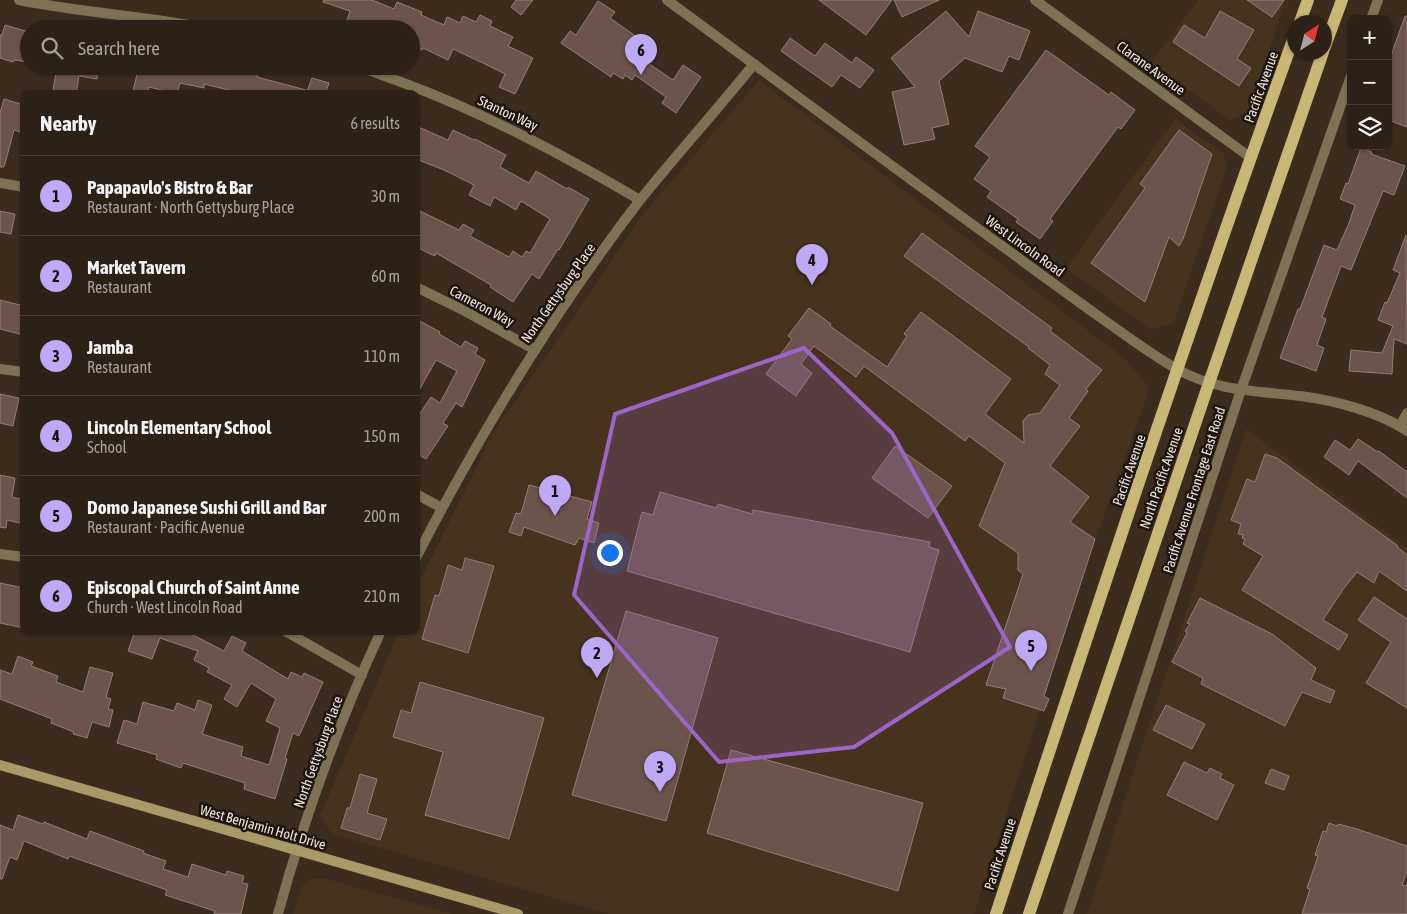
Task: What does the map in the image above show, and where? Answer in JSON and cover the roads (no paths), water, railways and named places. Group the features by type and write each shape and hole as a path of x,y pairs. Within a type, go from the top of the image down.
{"main road":[{"path":"1303,15 1308,0"},
{"name":"North Pacific Avenue","path":"1332,28 1342,0"},
{"name":"Pacific Avenue","path":"996,914 1178,370 1287,57"},
{"name":"North Pacific Avenue","path":"1029,914 1208,383 1321,60"},
{"name":"West Benjamin Holt Drive","path":"0,765 518,914"}],"street":[{"path":"19,0 162,20"},
{"name":"West Lincoln Road","path":"666,0 878,157 1130,339 1178,370 1208,383 1241,390 1302,396 1340,404 1369,413 1403,428"},
{"name":"Clarane Avenue","path":"1035,0 1251,158"},
{"path":"1372,15 1378,0"},
{"name":"North Gettysburg Place","path":"420,550 491,420 535,350 640,200 754,64"},
{"name":"Stanton Way","path":"382,75 436,95 520,133 640,200"},
{"name":"Pacific Avenue Frontage East Road","path":"1068,914 1241,390 1347,87"},
{"path":"0,183 20,186"},
{"name":"Cameron Way","path":"420,289 461,309 535,350"},
{"path":"0,369 20,372"},
{"path":"1403,428 1407,413"},
{"path":"420,496 442,508"},
{"path":"0,554 20,556"},
{"path":"292,635 362,675"},
{"name":"North Gettysburg Place","path":"278,914 297,851 341,728 379,635"}],"place":[{"name":"Episcopal Church of Saint Anne","path":"641,75"},
{"name":"Lincoln Elementary School","path":"812,285"},
{"name":"Papapavlo's Bistro & Bar","path":"555,516"},
{"name":"Domo Japanese Sushi Grill and Bar","path":"1031,671"},
{"name":"Market Tavern","path":"597,678"},
{"name":"Jamba","path":"660,792"}]}
